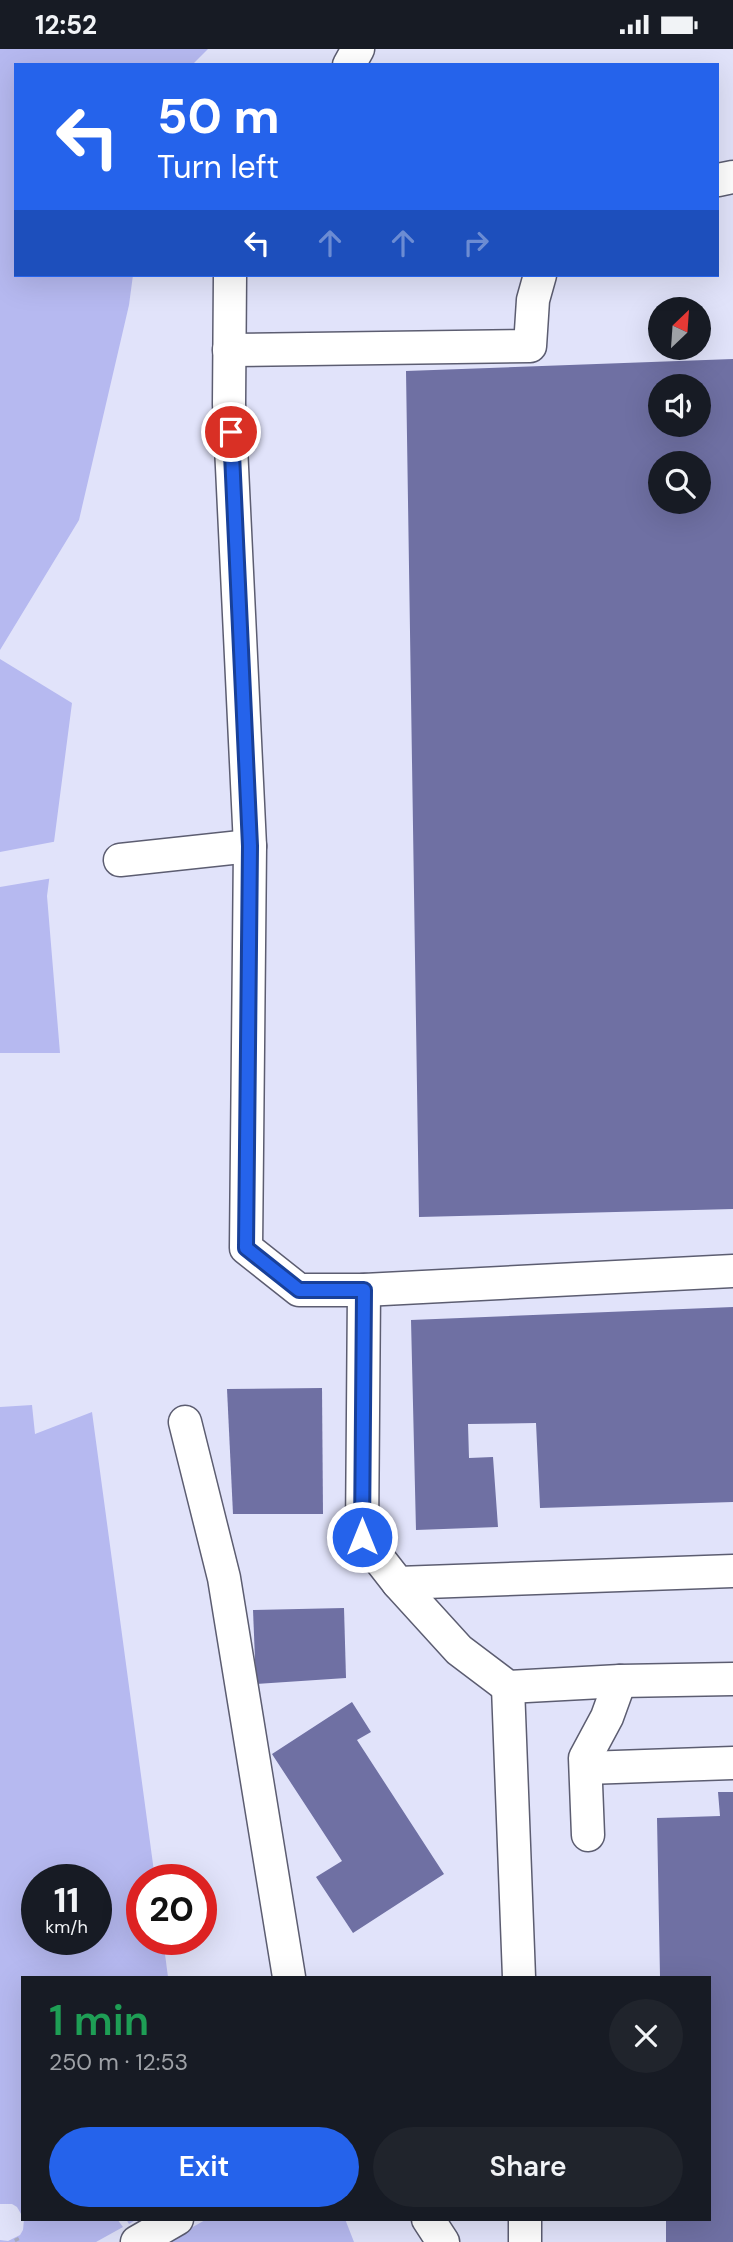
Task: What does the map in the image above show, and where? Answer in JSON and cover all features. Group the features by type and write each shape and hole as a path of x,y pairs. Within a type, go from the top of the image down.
{"street":[{"path":"230,277 229,404 250,846 246,1248 299,1290 364,1290 733,1272"},
{"path":"229,350 530,346 533,300 539,277"},
{"path":"120,860 250,846"},
{"path":"364,1290 362,1537 398,1583 459,1650 508,1687 733,1679"},
{"path":"185,1422 224,1578 289,1976"},
{"path":"398,1583 733,1571"},
{"path":"588,1835 585,1758 607,1717 620,1681"},
{"path":"508,1687 519,1976"},
{"path":"586,1768 733,1763"},
{"path":"137,2242 174,2221"},
{"path":"429,2221 443,2242"},
{"path":"525,2221 525,2242"}],"water":[{"path":"0,49 208,49 194,63 14,63 14,277 133,277 129,305 79,520 0,650"},
{"path":"0,659 72,703 47,896 60,1053 0,1053"},
{"path":"32,1405 35,1434 92,1412 153,1864 126,1864 126,1955 165,1955 168,1976 21,1976 21,2221 346,2221 354,2242 0,2242 0,1407"}],"pier":[{"path":"58,841 53,878 0,887 0,852"},
{"path":"0,2204 12,2204 21,2214 23,2230 20,2235 8,2241 0,2240"},
{"path":"118,2221 127,2221 129,2224 134,2221 203,2221 166,2242 96,2242 123,2227"}],"building":[{"path":"733,359 733,1209 419,1217 406,371"},
{"path":"733,1307 733,1502 540,1508 536,1423 468,1424 469,1458 493,1457 498,1527 416,1530 411,1320"},
{"path":"322,1388 323,1514 233,1514 227,1389"},
{"path":"344,1608 346,1678 256,1684 253,1610"},
{"path":"352,1702 371,1732 357,1740 444,1874 353,1933 316,1877 342,1861 272,1754"},
{"path":"718,1792 733,1792 733,2242 666,2242 666,2221 711,2221 711,1976 660,1976 657,1818 720,1816"}],"route":[{"path":"231,432 250,846 246,1248 299,1290 364,1290 362,1537"}]}
